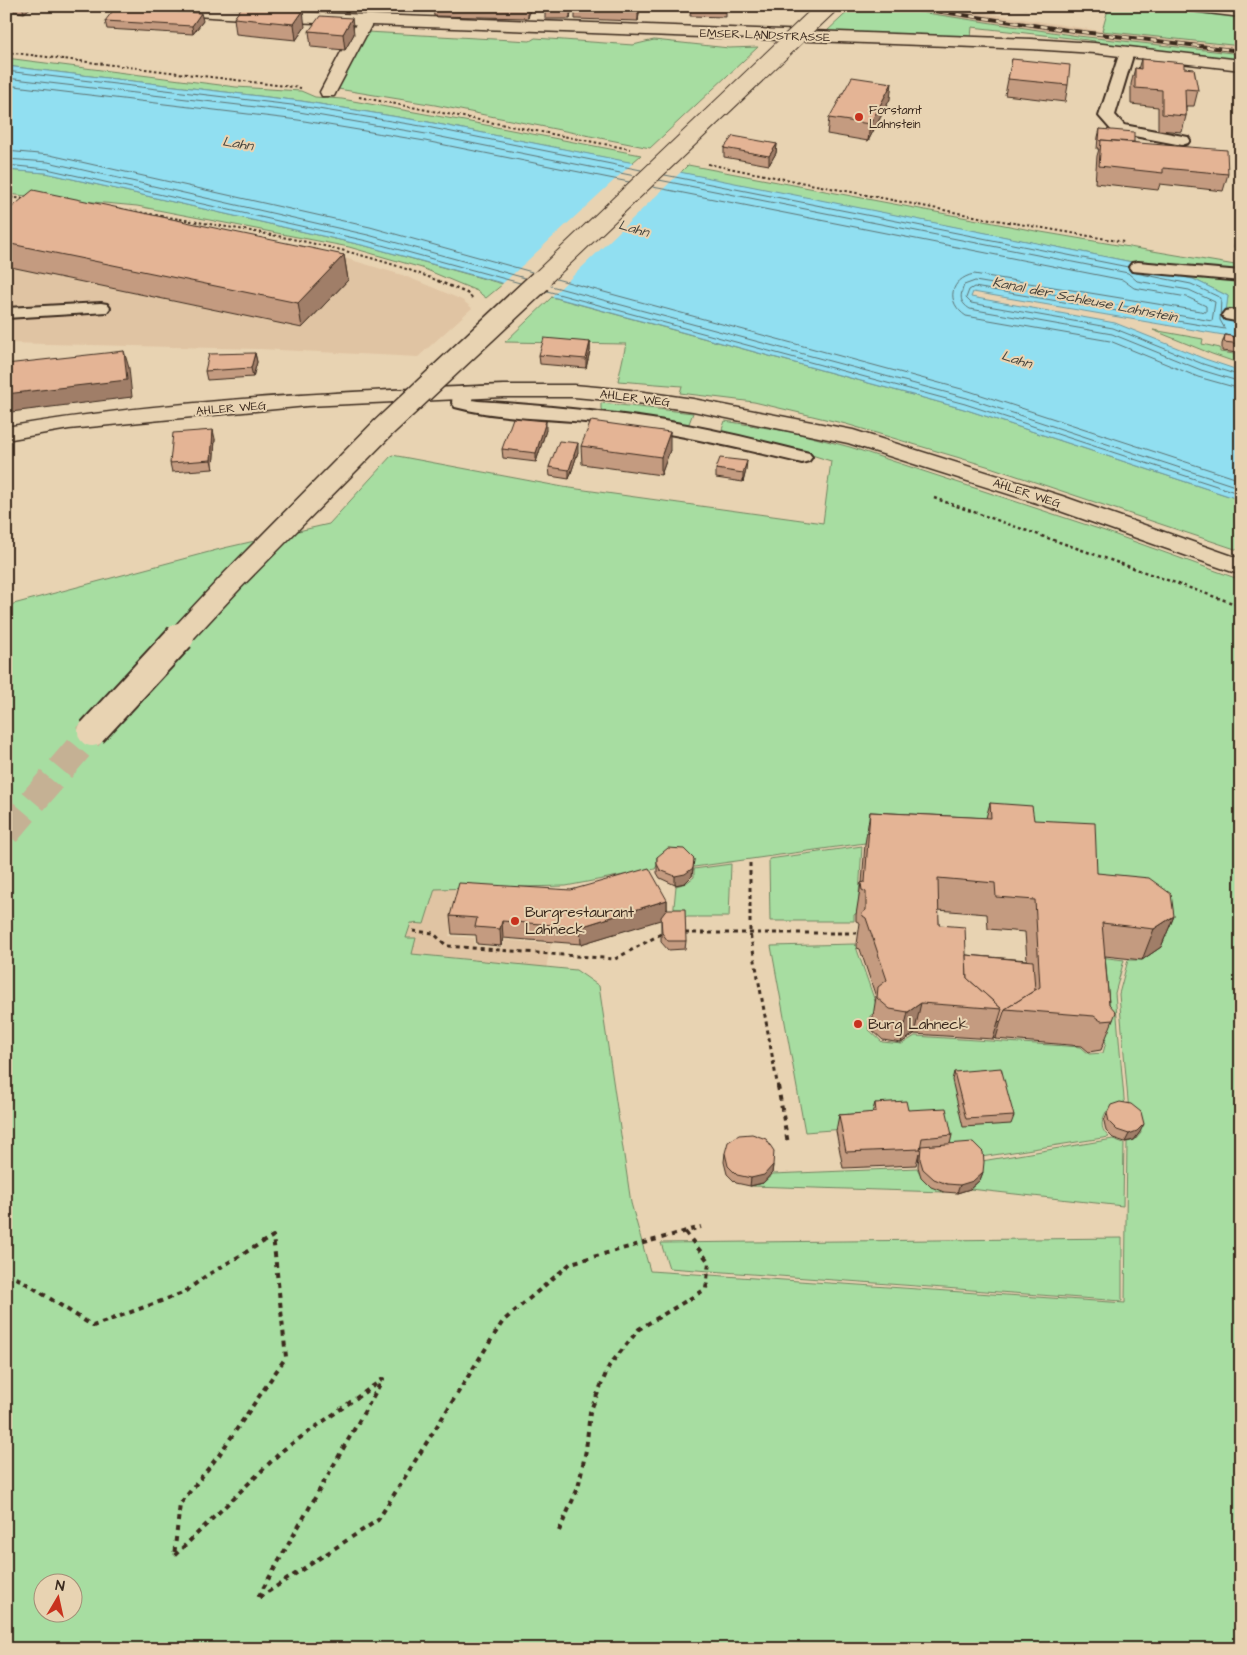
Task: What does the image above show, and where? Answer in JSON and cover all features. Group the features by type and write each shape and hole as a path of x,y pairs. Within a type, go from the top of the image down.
{"street":[{"name":"EMSER LANDSTRASSE","path":"117,6 289,17 1031,44 1127,52 1241,65"},
{"path":"289,17 301,6"},
{"path":"92,732 232,580 382,430 644,183 828,6"},
{"path":"1191,6 1241,12"},
{"path":"328,92 366,20"},
{"name":"AHLER WEG","path":"6,434 69,423 297,401 463,393 574,391 630,396 853,437 1054,501 1241,567"}],"lane":[{"path":"1127,52 1107,116 1119,130 1182,140"},
{"path":"1138,267 1241,276"},
{"path":"6,313 101,308"},
{"path":"571,414 574,391"},
{"path":"463,393 462,403 476,407 571,414 703,434 802,457"},
{"path":"703,434 713,410"}],"path":[{"path":"6,52 328,92 499,122 636,150"},
{"path":"704,164 979,217 1130,243"},
{"path":"6,198 26,199"},
{"path":"114,208 134,210 343,250 411,270 470,294"},
{"path":"929,496 1241,606"},
{"path":"750,862 750,933 788,1144"},
{"path":"413,931 433,933 447,946 615,959 661,934"},
{"path":"684,934 860,932"},
{"path":"6,1275 20,1280 93,1326 183,1293 206,1276 272,1236 286,1357 219,1455 180,1504 174,1556 283,1450 383,1379 257,1599 378,1520 503,1321 571,1263 701,1227"},
{"path":"559,1531 578,1488 586,1450 590,1412 609,1366 639,1329 706,1288 709,1262 684,1232"}],"shaded area":[{"path":"880,6 938,6 1102,31 1241,46 1241,54 1078,36"},
{"path":"6,203 45,207 338,256 402,275 462,300 472,308 418,357 260,349 6,343"},
{"path":"462,888 449,936 475,938 474,946 503,948 505,940 551,944 546,968 411,954 406,938 411,923 424,924 435,889"}],"green space":[{"path":"854,6 880,6 1078,36 1241,54 1241,60 1094,44 1095,41 972,27 971,37 827,31"},
{"path":"1109,6 1151,6 1241,17 1241,46 1102,31"},
{"path":"367,32 530,41 535,38 633,45 654,40 729,48 758,47 650,148 435,105 338,89"},
{"path":"6,58 236,87 301,91 315,97 342,99 641,155 632,163 428,122 301,101 6,66"},
{"path":"688,165 1041,232 1241,266 1241,270 1137,263 680,173"},
{"path":"6,170 46,173 366,246 503,284 486,298 477,291 422,268 349,247 137,206 6,194"},
{"path":"1154,272 1241,279 1241,312 1226,309 1228,296 1193,279"},
{"path":"552,297 964,409 1241,500 1241,551 990,467 846,424 754,402 680,393 682,386 618,381 626,344 505,342"},
{"path":"1153,330 1203,339 1202,344 1220,348 1220,352 1241,355 1241,364 1212,354"},
{"path":"601,403 693,413 688,426 605,415 601,409"},
{"path":"725,421 792,432 850,447 1102,530 1241,580 1241,1649 6,1649 6,606 224,548 329,524 392,455 563,487 823,523 831,461 802,452 720,435","holes":["865,843 982,849 1142,960 1128,960 1119,994 1129,1112 1139,1120 1141,1133 1135,1140 1127,1142 1125,1303 650,1271 631,1203 599,986 576,970 412,954 416,938 406,938 411,923 424,924 435,889 566,886 655,869 660,860 691,862 694,867"]},
{"path":"862,846 858,912 854,915 854,921 770,921 769,859"},
{"path":"731,864 729,917 673,917 676,886 686,883 694,877 694,869"},
{"path":"855,944 878,1010 870,1016 868,1029 882,1042 902,1044 915,1036 1081,1047 1089,1054 1103,1053 1106,1042 1099,1035 1092,956 1124,960 1115,993 1125,1110 1116,1108 1106,1112 1102,1125 1109,1137 981,1157 871,1127 805,1132 771,946"},
{"path":"1113,1139 1124,1143 1123,1206 970,1189 980,1180 982,1161"},
{"path":"917,1168 928,1183 944,1192 750,1186 763,1183 773,1174"},
{"path":"1122,1238 1122,1301 669,1268 661,1243"}],"water":[{"path":"6,66 301,101 428,122 1137,263 1154,272 1193,279 1228,296 1225,320 1241,323 1241,338 973,292 971,297 1115,323 1205,359 1241,371 1241,500 964,409 366,246 46,173 6,170"}],"pier":[{"path":"635,161 682,171 549,299 500,286"}],"building":[{"path":"691,6 726,6 726,9 691,8"},
{"path":"242,7 303,11 294,24 234,18"},
{"path":"115,8 201,13 192,26 105,21"},
{"path":"320,16 352,18 343,34 309,31"},
{"path":"1012,59 1070,65 1068,85 1008,79"},
{"path":"1141,59 1184,63 1184,68 1194,69 1198,90 1185,89 1186,116 1162,114 1162,90 1135,88 1135,68 1141,69"},
{"path":"852,77 892,83 870,124 829,118"},
{"path":"1100,129 1134,132 1134,142 1101,141 1099,140"},
{"path":"733,136 777,144 769,156 724,148"},
{"path":"1101,140 1227,150 1228,174 1163,168 1163,173 1099,166"},
{"path":"33,190 344,255 298,303 6,243 6,212"},
{"path":"1225,335 1241,338 1241,344 1224,342"},
{"path":"544,338 590,342 586,359 539,355"},
{"path":"124,351 127,380 6,394 6,364"},
{"path":"255,353 251,368 205,371 209,354"},
{"path":"513,418 546,421 536,453 502,449"},
{"path":"591,421 670,432 661,457 581,446"},
{"path":"213,430 211,460 170,463 173,433"},
{"path":"559,441 578,443 569,470 549,467"},
{"path":"720,458 747,461 743,473 716,469"},
{"path":"990,803 1032,806 1034,820 1095,823 1097,873 1149,878 1171,894 1174,916 1154,929 1102,923 1109,1004 1116,1012 1113,1020 1101,1021 1094,1016 1005,1009 1040,987 1035,900 996,897 995,883 938,878 939,925 965,927 967,978 1002,1009 921,1003 908,1012 890,1009 877,998 878,987 887,980 866,918 862,913 866,910 866,892 862,890 861,883 865,882 870,812 991,818"},
{"path":"668,848 684,849 694,859 693,868 685,874 675,876 660,870 657,864 657,857"},
{"path":"649,868 667,900 580,927 502,921 500,929 475,927 477,918 450,916 459,883 571,890"},
{"path":"667,909 685,909 686,941 668,941 662,933 661,917"},
{"path":"966,955 1033,961 1035,990 1005,1009 1001,1021 998,1022 1002,1009 967,978"},
{"path":"1001,1068 1014,1116 966,1119 954,1072"},
{"path":"906,1101 908,1110 946,1108 952,1135 922,1138 920,1149 846,1152 839,1115 876,1112 875,1103"},
{"path":"1120,1102 1131,1104 1141,1112 1144,1124 1137,1131 1129,1134 1117,1130 1109,1122 1107,1113 1111,1105"},
{"path":"752,1134 766,1139 774,1151 773,1165 764,1175 751,1178 737,1175 728,1166 725,1153 728,1142 739,1135"},
{"path":"973,1142 983,1152 984,1162 983,1172 973,1181 960,1185 947,1184 934,1179 923,1169 920,1159 921,1146"}],"tunnel":[{"path":"6,833 92,732"}],"railway":[{"path":"901,6 1074,31 1241,51"}],"place":[{"name":"Forstamt Lahnstein","path":"859,117"},
{"name":"Burgrestaurant Lahneck","path":"515,921"},
{"name":"Burg Lahneck","path":"858,1024"}],"water label":[{"name":"Lahn","path":"238,143"},
{"name":"Lahn","path":"634,228"},
{"name":"Kanal der Schleuse Lahnstein","path":"1085,299"},
{"name":"Lahn","path":"1017,359"}]}
